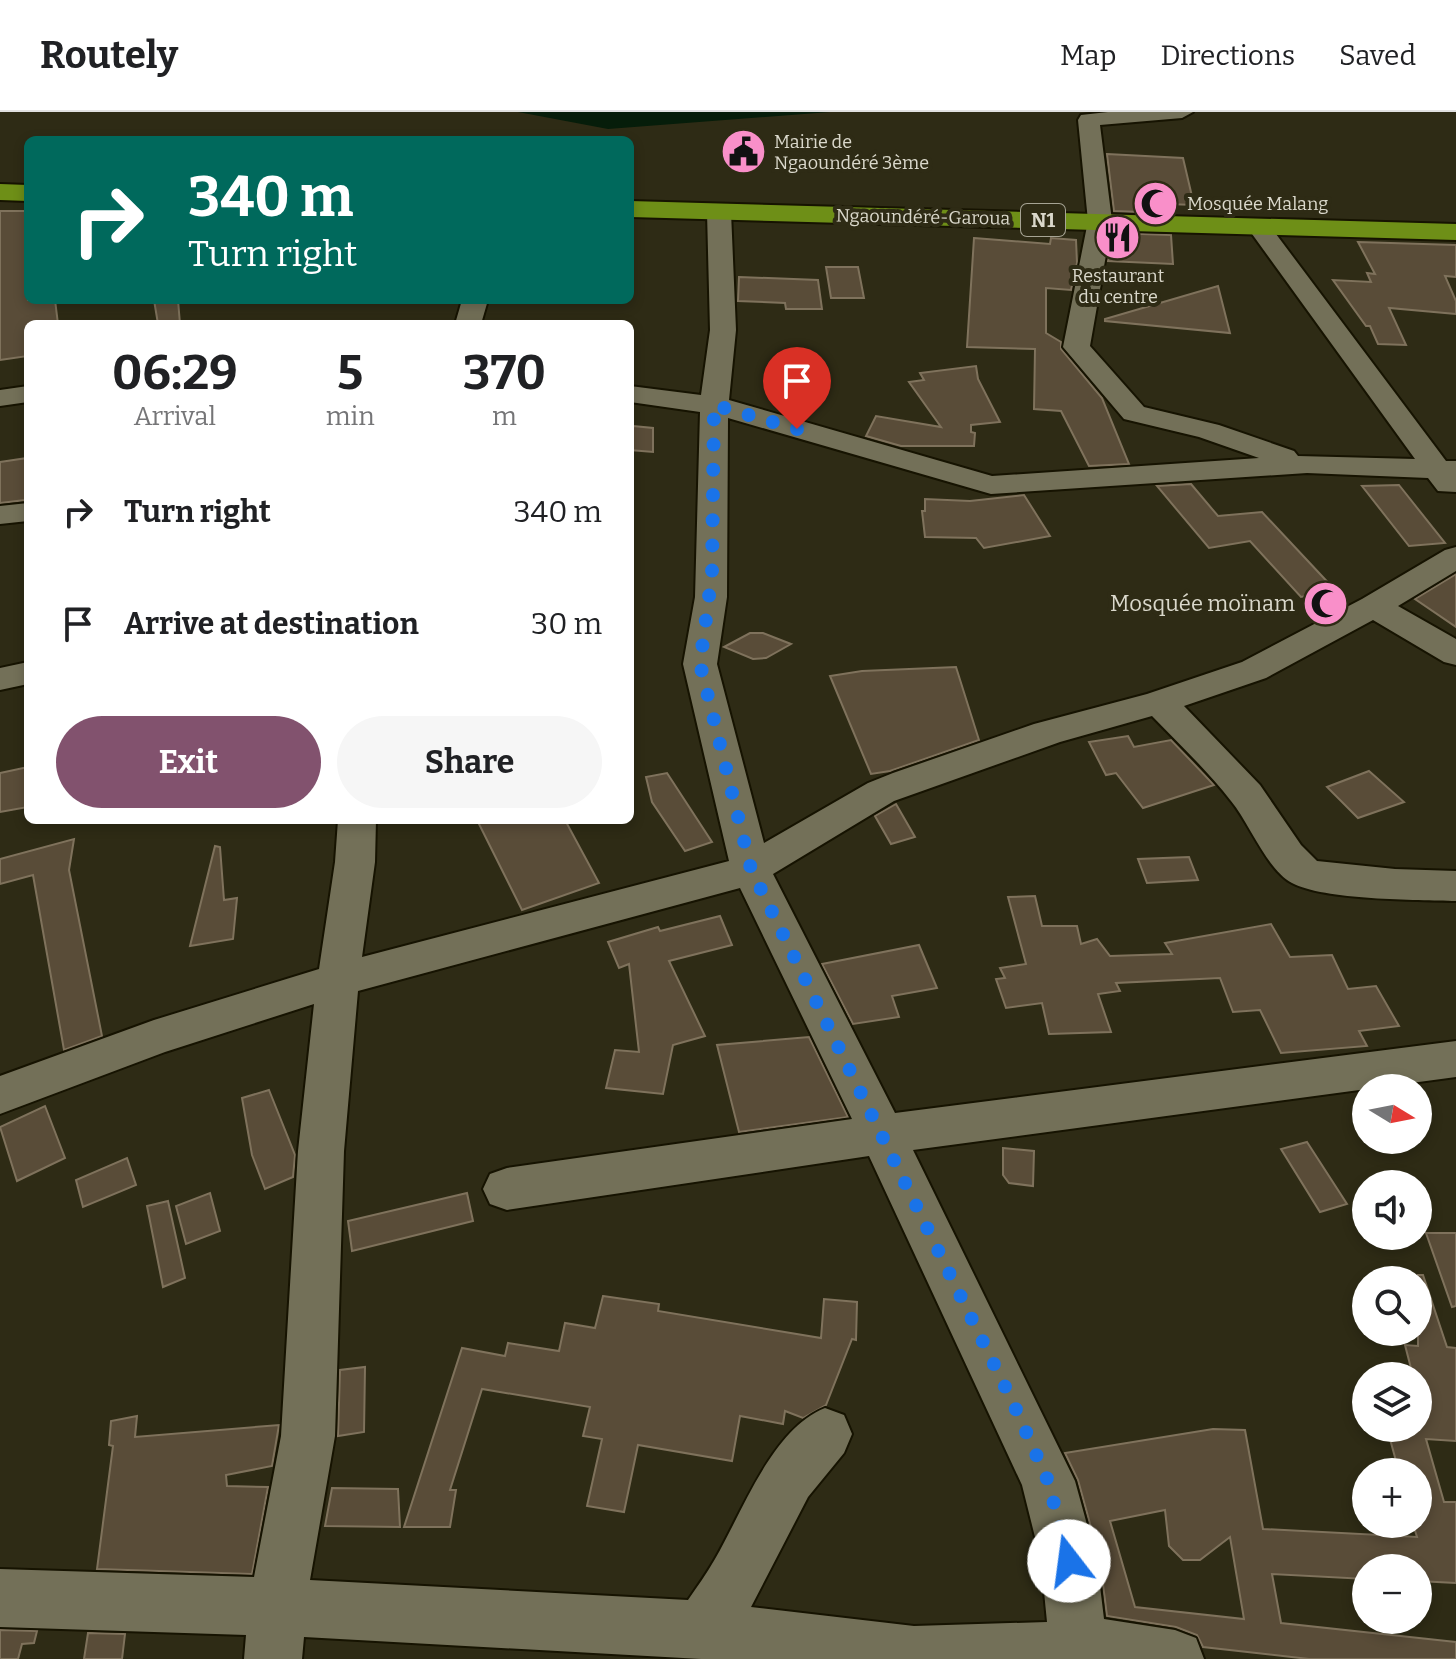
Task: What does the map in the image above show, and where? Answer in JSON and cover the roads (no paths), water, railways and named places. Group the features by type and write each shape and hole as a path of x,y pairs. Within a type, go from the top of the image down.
{"highway":[{"path":"0,192 24,193"},
{"name":"Ngaoundéré-Garoua","path":"634,209 1456,232"}],"street":[{"path":"1182,112 1089,120 1100,221 1091,281 1075,343 1134,413 1209,431 1307,464"},
{"path":"719,212 723,330 714,405 712,574 700,664 751,869 1048,1481 1069,1561 1078,1644"},
{"path":"1259,227 1448,469 1456,497"},
{"path":"0,398 24,395"},
{"path":"634,395 714,405 983,484 1066,482 1202,469 1307,464 1448,469"},
{"path":"0,515 24,512"},
{"path":"0,1095 154,1038 338,980 697,887 751,869 881,792 1047,733 1159,702 1254,670 1374,606 1456,557"},
{"path":"1374,606 1456,654"},
{"path":"0,679 24,674"},
{"path":"1159,702 1257,806 1298,870 1310,875 1395,884 1456,886"},
{"path":"275,1633 308,1436 321,1151 357,824"},
{"path":"507,1189 882,1134 1456,1059"},
{"path":"702,1630 734,1582 789,1478 825,1434"},
{"path":"0,1598 275,1633 702,1630 914,1655 1037,1654 1078,1644 1175,1659"}],"place":[{"name":"Mairie de Ngaoundéré 3ème","path":"743,152"},
{"name":"Mosquée Malang","path":"1156,204"},
{"name":"Restaurant du centre","path":"1118,238"},
{"name":"Mosquée moïnam","path":"1326,603"}]}
